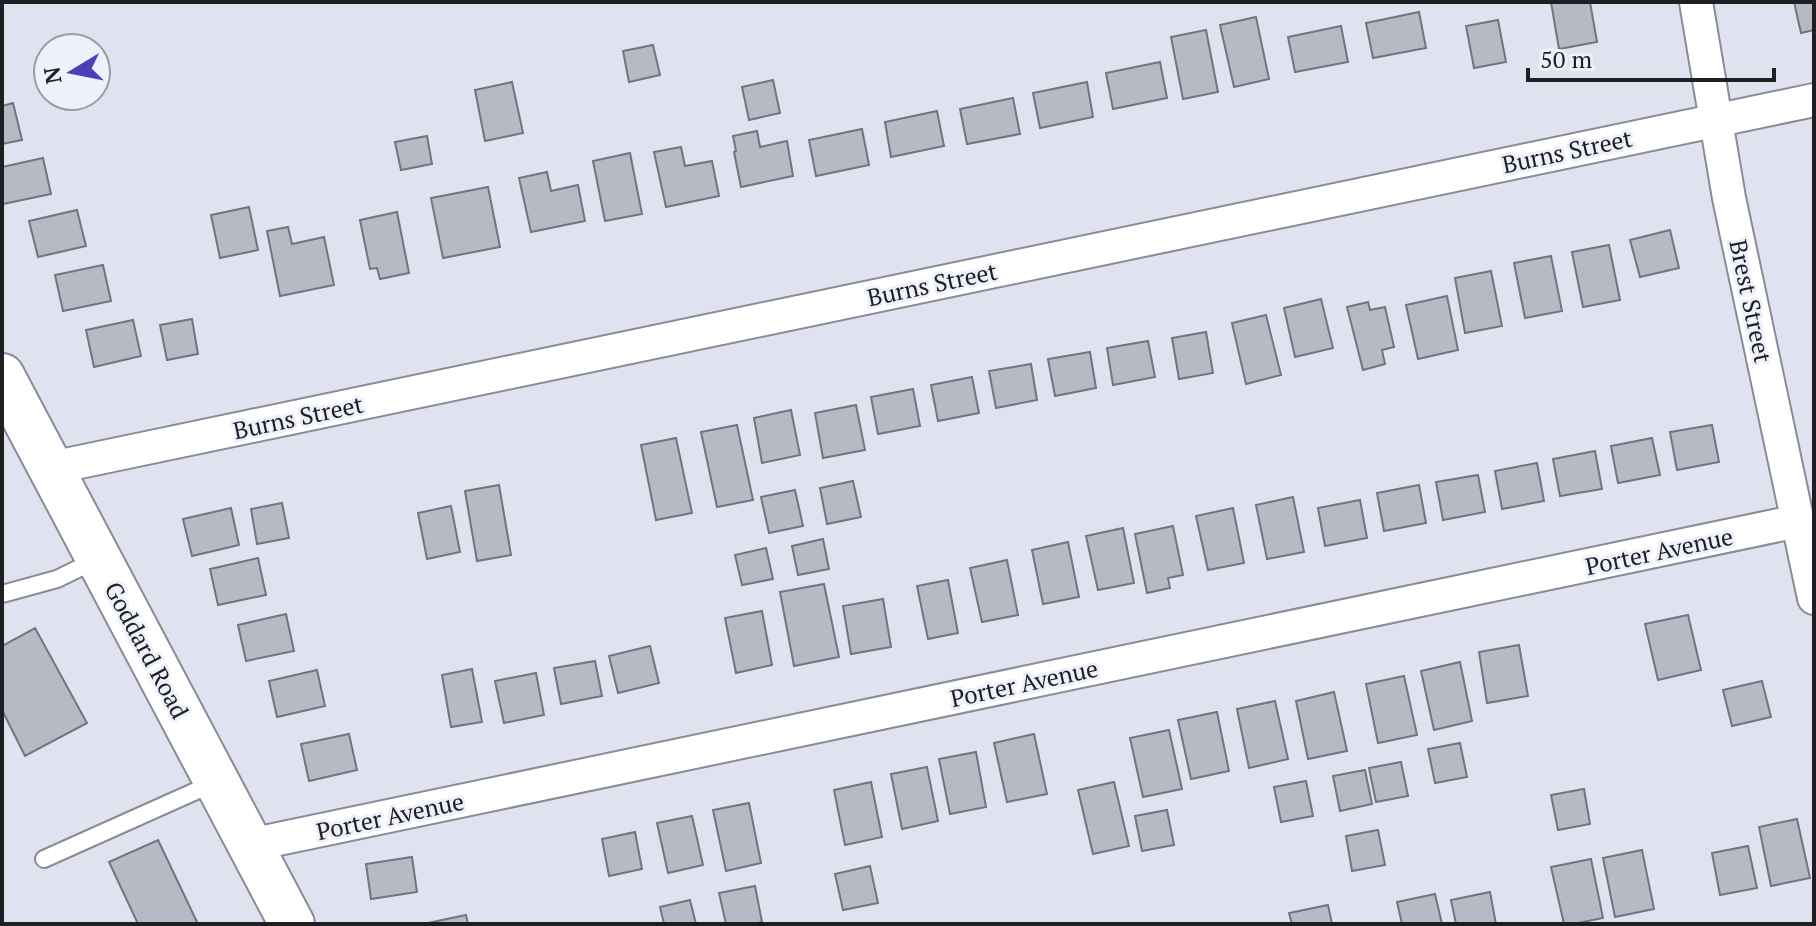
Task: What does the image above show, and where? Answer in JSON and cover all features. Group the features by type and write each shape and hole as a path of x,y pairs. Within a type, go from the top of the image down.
{"street":[{"name":"Brest Street","path":"1696,2 1729,198 1814,598"},
{"name":"Burns Street","path":"51,468 1814,100"},
{"name":"Goddard Road","path":"2,376 292,924"},
{"name":"Porter Avenue","path":"250,845 1798,521"}],"lane":[{"path":"2,594 57,579 99,558"},
{"path":"44,859 217,782"}],"building":[{"path":"1551,2 1590,2 1597,42 1559,49"},
{"path":"1794,2 1814,2 1814,30 1801,33"},
{"path":"1419,12 1426,48 1373,58 1366,23"},
{"path":"1256,17 1269,79 1234,87 1220,25"},
{"path":"1498,20 1506,62 1474,68 1466,26"},
{"path":"1341,26 1348,62 1295,72 1288,37"},
{"path":"1206,30 1218,92 1183,99 1171,37"},
{"path":"653,45 660,75 629,82 623,51"},
{"path":"1160,62 1167,98 1113,109 1106,73"},
{"path":"773,80 780,113 749,120 742,87"},
{"path":"512,82 523,133 485,141 475,90"},
{"path":"1087,82 1093,117 1040,128 1033,93"},
{"path":"1013,98 1020,134 967,144 960,109"},
{"path":"13,103 22,140 2,144 2,106"},
{"path":"937,111 944,146 891,157 885,122"},
{"path":"862,129 869,165 816,176 809,140"},
{"path":"757,131 760,147 787,141 793,176 741,187 733,136"},
{"path":"427,136 432,164 401,170 395,142"},
{"path":"681,147 685,166 712,161 719,196 666,207 654,152"},
{"path":"630,153 642,214 605,221 593,161"},
{"path":"43,158 51,194 3,204 2,167"},
{"path":"547,172 551,191 578,185 585,221 531,232 519,178"},
{"path":"488,187 500,247 443,258 431,198"},
{"path":"249,207 258,250 220,258 211,215"},
{"path":"77,210 86,246 38,257 29,221"},
{"path":"397,212 409,273 380,279 377,268 370,269 360,220"},
{"path":"288,227 292,244 324,237 334,285 280,296 267,231"},
{"path":"1670,230 1679,268 1640,277 1630,240"},
{"path":"1609,245 1620,300 1583,307 1572,252"},
{"path":"1551,256 1562,311 1525,318 1514,263"},
{"path":"103,265 111,301 63,311 55,275"},
{"path":"1491,271 1502,326 1465,333 1455,278"},
{"path":"1447,296 1458,350 1418,359 1406,305"},
{"path":"1321,299 1333,348 1295,357 1284,308"},
{"path":"1368,302 1370,310 1385,307 1394,347 1382,350 1385,364 1363,370 1347,307"},
{"path":"1266,315 1281,375 1246,384 1232,323"},
{"path":"192,319 198,354 167,360 160,325"},
{"path":"133,320 141,356 94,367 86,330"},
{"path":"1206,332 1213,373 1179,379 1172,338"},
{"path":"1148,341 1155,377 1113,385 1107,348"},
{"path":"1090,352 1096,388 1055,396 1048,359"},
{"path":"1031,364 1037,400 996,408 989,371"},
{"path":"972,377 979,413 938,421 931,385"},
{"path":"913,389 920,426 878,434 871,397"},
{"path":"856,405 865,450 823,458 815,413"},
{"path":"791,410 800,455 762,463 754,418"},
{"path":"737,425 753,500 717,507 701,432"},
{"path":"1712,425 1719,462 1677,470 1670,432"},
{"path":"676,438 692,513 656,520 641,445"},
{"path":"1652,438 1660,475 1618,483 1611,446"},
{"path":"1595,451 1602,489 1560,496 1553,459"},
{"path":"1537,463 1544,501 1502,509 1495,471"},
{"path":"1478,475 1485,512 1443,520 1436,482"},
{"path":"853,481 861,517 827,524 820,488"},
{"path":"499,485 511,555 477,561 465,491"},
{"path":"1419,485 1426,523 1384,531 1377,493"},
{"path":"795,490 803,526 769,533 761,497"},
{"path":"1293,497 1304,552 1267,559 1256,505"},
{"path":"1360,500 1367,538 1325,546 1318,508"},
{"path":"282,503 289,538 257,544 251,509"},
{"path":"451,506 460,552 427,559 418,513"},
{"path":"231,508 239,545 192,556 183,519"},
{"path":"1233,508 1244,563 1208,570 1196,516"},
{"path":"1173,526 1183,575 1168,578 1170,588 1147,593 1135,534"},
{"path":"1123,528 1134,583 1098,590 1086,536"},
{"path":"823,539 829,569 798,575 792,546"},
{"path":"1068,542 1079,597 1043,604 1032,550"},
{"path":"766,548 773,579 742,585 735,555"},
{"path":"258,558 266,595 218,605 210,569"},
{"path":"1007,560 1018,615 982,622 970,568"},
{"path":"948,580 958,633 928,639 917,586"},
{"path":"824,584 839,657 794,666 780,592"},
{"path":"883,599 891,647 851,654 843,606"},
{"path":"762,611 772,665 736,673 725,618"},
{"path":"286,614 294,651 246,661 238,625"},
{"path":"1688,615 1701,670 1658,680 1645,624"},
{"path":"35,628 87,723 25,756 2,710 2,646"},
{"path":"1519,645 1528,696 1487,703 1479,652"},
{"path":"650,646 659,683 618,693 609,656"},
{"path":"595,661 602,696 561,704 554,668"},
{"path":"1460,662 1472,721 1434,730 1421,671"},
{"path":"472,669 482,722 451,727 442,675"},
{"path":"317,670 325,706 277,717 269,681"},
{"path":"536,673 544,715 504,723 495,681"},
{"path":"1404,676 1417,735 1378,743 1366,684"},
{"path":"1762,681 1771,717 1732,726 1723,690"},
{"path":"1334,692 1347,751 1308,759 1296,701"},
{"path":"1275,701 1288,759 1249,768 1237,709"},
{"path":"1217,712 1229,771 1191,779 1178,720"},
{"path":"1169,730 1182,789 1143,797 1130,738"},
{"path":"349,734 357,770 309,781 301,744"},
{"path":"1034,734 1047,794 1007,802 994,743"},
{"path":"1460,743 1467,777 1435,783 1428,749"},
{"path":"976,752 986,807 950,814 939,759"},
{"path":"1401,762 1408,796 1376,802 1369,768"},
{"path":"927,767 938,821 902,829 891,774"},
{"path":"1365,770 1372,804 1340,811 1333,776"},
{"path":"1306,781 1313,816 1281,822 1274,787"},
{"path":"871,782 882,837 845,845 834,790"},
{"path":"1114,782 1129,846 1093,854 1078,790"},
{"path":"1584,789 1590,824 1558,830 1551,795"},
{"path":"749,803 761,863 726,871 713,810"},
{"path":"1167,810 1174,845 1142,851 1135,816"},
{"path":"692,816 703,865 668,873 657,823"},
{"path":"1797,819 1810,878 1771,886 1759,827"},
{"path":"1378,830 1385,865 1352,871 1346,836"},
{"path":"635,832 642,869 609,876 602,839"},
{"path":"158,840 198,924 138,924 109,862"},
{"path":"1748,846 1757,888 1720,895 1712,853"},
{"path":"1642,850 1654,909 1615,917 1603,858"},
{"path":"412,857 417,892 371,899 366,864"},
{"path":"1591,859 1603,918 1564,924 1551,867"},
{"path":"870,866 878,903 843,910 835,874"},
{"path":"755,886 762,922 726,924 719,893"},
{"path":"1490,892 1496,924 1456,924 1451,900"},
{"path":"1435,894 1442,924 1402,924 1397,902"},
{"path":"690,900 696,924 664,924 660,907"},
{"path":"1328,905 1332,924 1292,924 1289,913"},
{"path":"466,915 468,924 423,924"}]}
